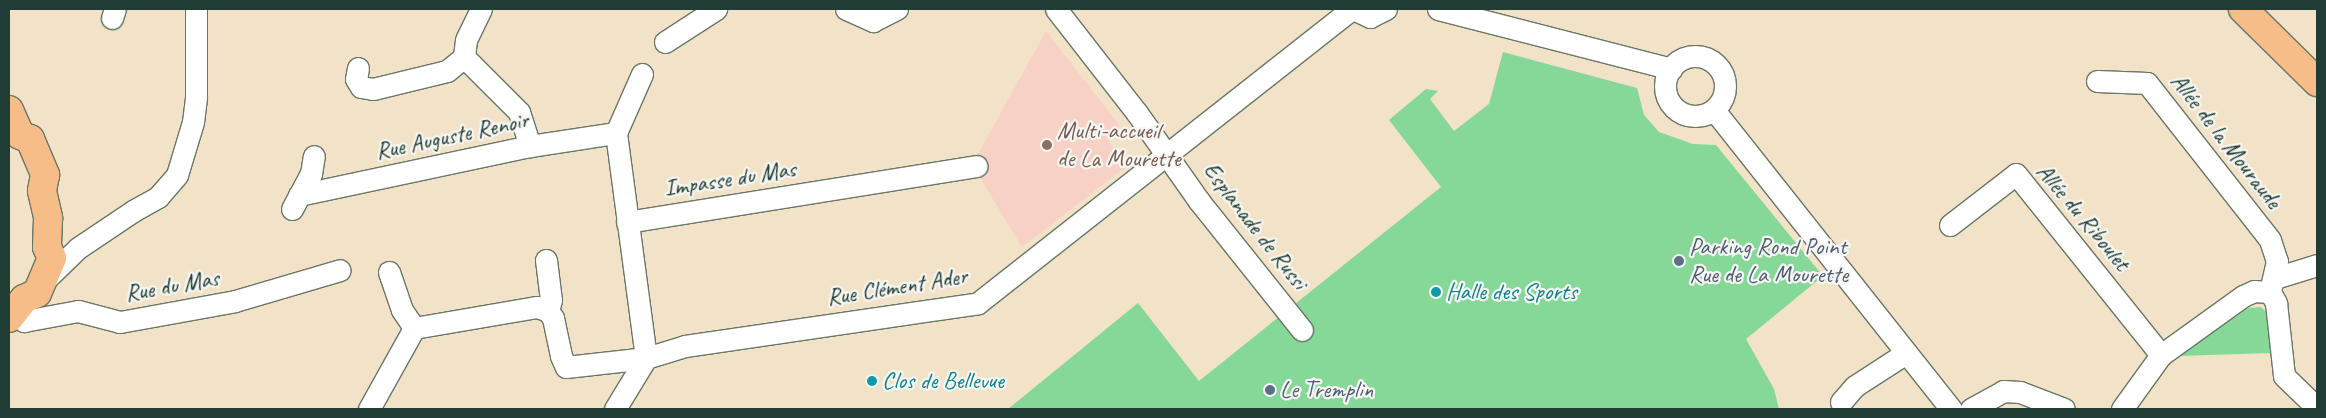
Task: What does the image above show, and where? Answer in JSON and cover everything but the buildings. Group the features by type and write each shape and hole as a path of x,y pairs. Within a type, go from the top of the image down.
{"main road":[{"path":"2243,9 2317,82"},
{"path":"9,110 20,135 17,144 32,179 42,190 48,218 47,247 38,253 22,303"}],"street":[{"path":"22,303 78,248 133,211 158,198 177,175 191,130 196,96 196,9"},
{"path":"359,78 372,89 447,72 464,57 466,40 481,9"},
{"path":"665,42 716,9"},
{"path":"846,9 873,21 896,9"},
{"name":"Esplanade de Russi","path":"1056,9 1167,153 1199,201 1302,330"},
{"path":"1352,9 1370,17 1386,9"},
{"name":"Rue Clément Ader","path":"548,311 566,367 646,358 685,346 978,303 1352,9"},
{"path":"1438,9 1671,69"},
{"path":"464,57 519,112 530,146"},
{"path":"1695,57 1712,62 1725,83 1723,98 1714,110 1691,116 1676,109 1665,86 1671,69 1677,62 1695,57"},
{"path":"615,409 646,358 616,133 642,74"},
{"name":"Allée de la Mouraude","path":"2097,81 2147,83 2270,240 2277,261 2273,285 2284,376 2312,404 2313,409"},
{"path":"1714,110 1951,409"},
{"name":"Rue Auguste Renoir","path":"314,156 311,174 296,202 530,146 616,133"},
{"name":"Impasse du Mas","path":"627,222 976,166"},
{"name":"Allée du Riboulet","path":"1950,225 2016,174 2161,355"},
{"path":"47,247 64,251 78,248"},
{"path":"414,328 537,308 548,311 551,300 546,260"},
{"path":"2122,409 2161,355 2243,296 2317,266"},
{"name":"Rue du Mas","path":"22,303 24,321 78,311 120,322 235,302 340,270"},
{"path":"389,272 402,310 414,328"},
{"path":"369,409 414,328"},
{"path":"1841,402 1855,386 1906,353"},
{"path":"1971,409 2003,391 2020,392 2064,409"}],"shaded area":[{"name":"Multi-accueil de La Mourette","path":"1046,31 1120,126 1106,137 1127,166 1022,247 977,173 977,156"}],"green space":[{"path":"1503,52 1637,88 1644,115 1659,132 1693,144 1716,145 1823,276 1746,339 1774,389 1779,409 1008,409 1138,303 1199,381 1441,187 1389,120 1426,89 1438,91 1430,99 1454,131 1489,104"},
{"path":"2261,307 2269,315 2271,353 2178,356 2248,308"}],"place":[{"name":"Multi-accueil de La Mourette","path":"1047,145"},
{"name":"Parking Rond Point Rue de La Mourette","path":"1679,261"},
{"name":"Halle des Sports","path":"1436,292"},
{"name":"Clos de Bellevue","path":"872,381"},
{"name":"Le Tremplin","path":"1270,390"}]}
